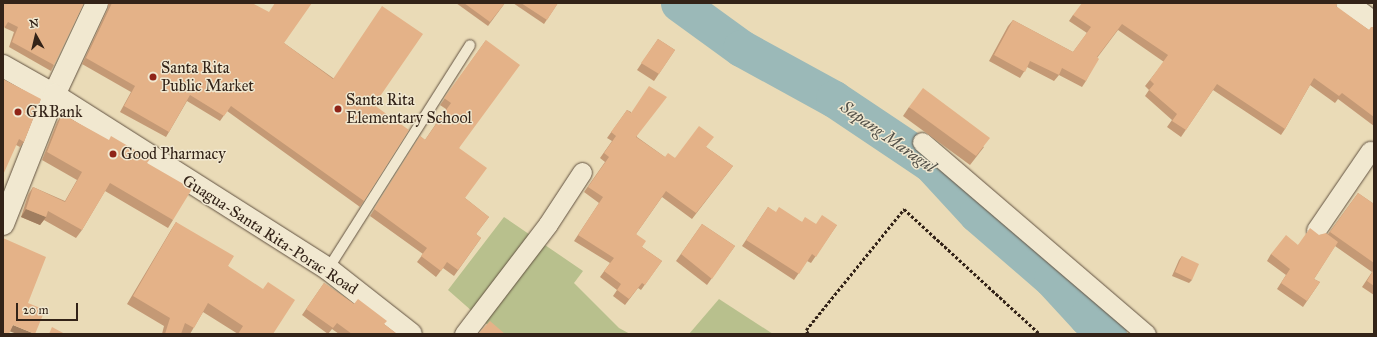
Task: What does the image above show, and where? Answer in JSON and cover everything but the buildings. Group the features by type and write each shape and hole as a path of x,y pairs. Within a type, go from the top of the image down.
{"main road":[{"path":"3,224 54,95 97,3"},
{"path":"1347,3 1374,23"},
{"name":"Guagua-Santa Rita-Porac Road","path":"3,66 54,95 328,269 411,334"}],"street":[{"path":"922,142 1146,334"},
{"path":"1316,230 1373,150"},
{"path":"464,334 548,224 582,172"}],"lane":[{"path":"328,269 470,45"}],"path":[{"path":"808,334 806,330 904,209 1040,334"}],"green space":[{"path":"504,217 583,271 574,283 619,328 630,334 498,334 448,290"},
{"path":"719,299 773,334 689,334"}],"waterway":[{"name":"Sapang Maragul","path":"679,3 741,48 834,99 931,164 977,214 1052,279 1087,317 1108,334"}],"place":[{"name":"Santa Rita Public Market","path":"153,77"},
{"name":"Santa Rita Elementary School","path":"338,109"},
{"name":"GRBank","path":"18,112"},
{"name":"Good Pharmacy","path":"113,154"}]}
